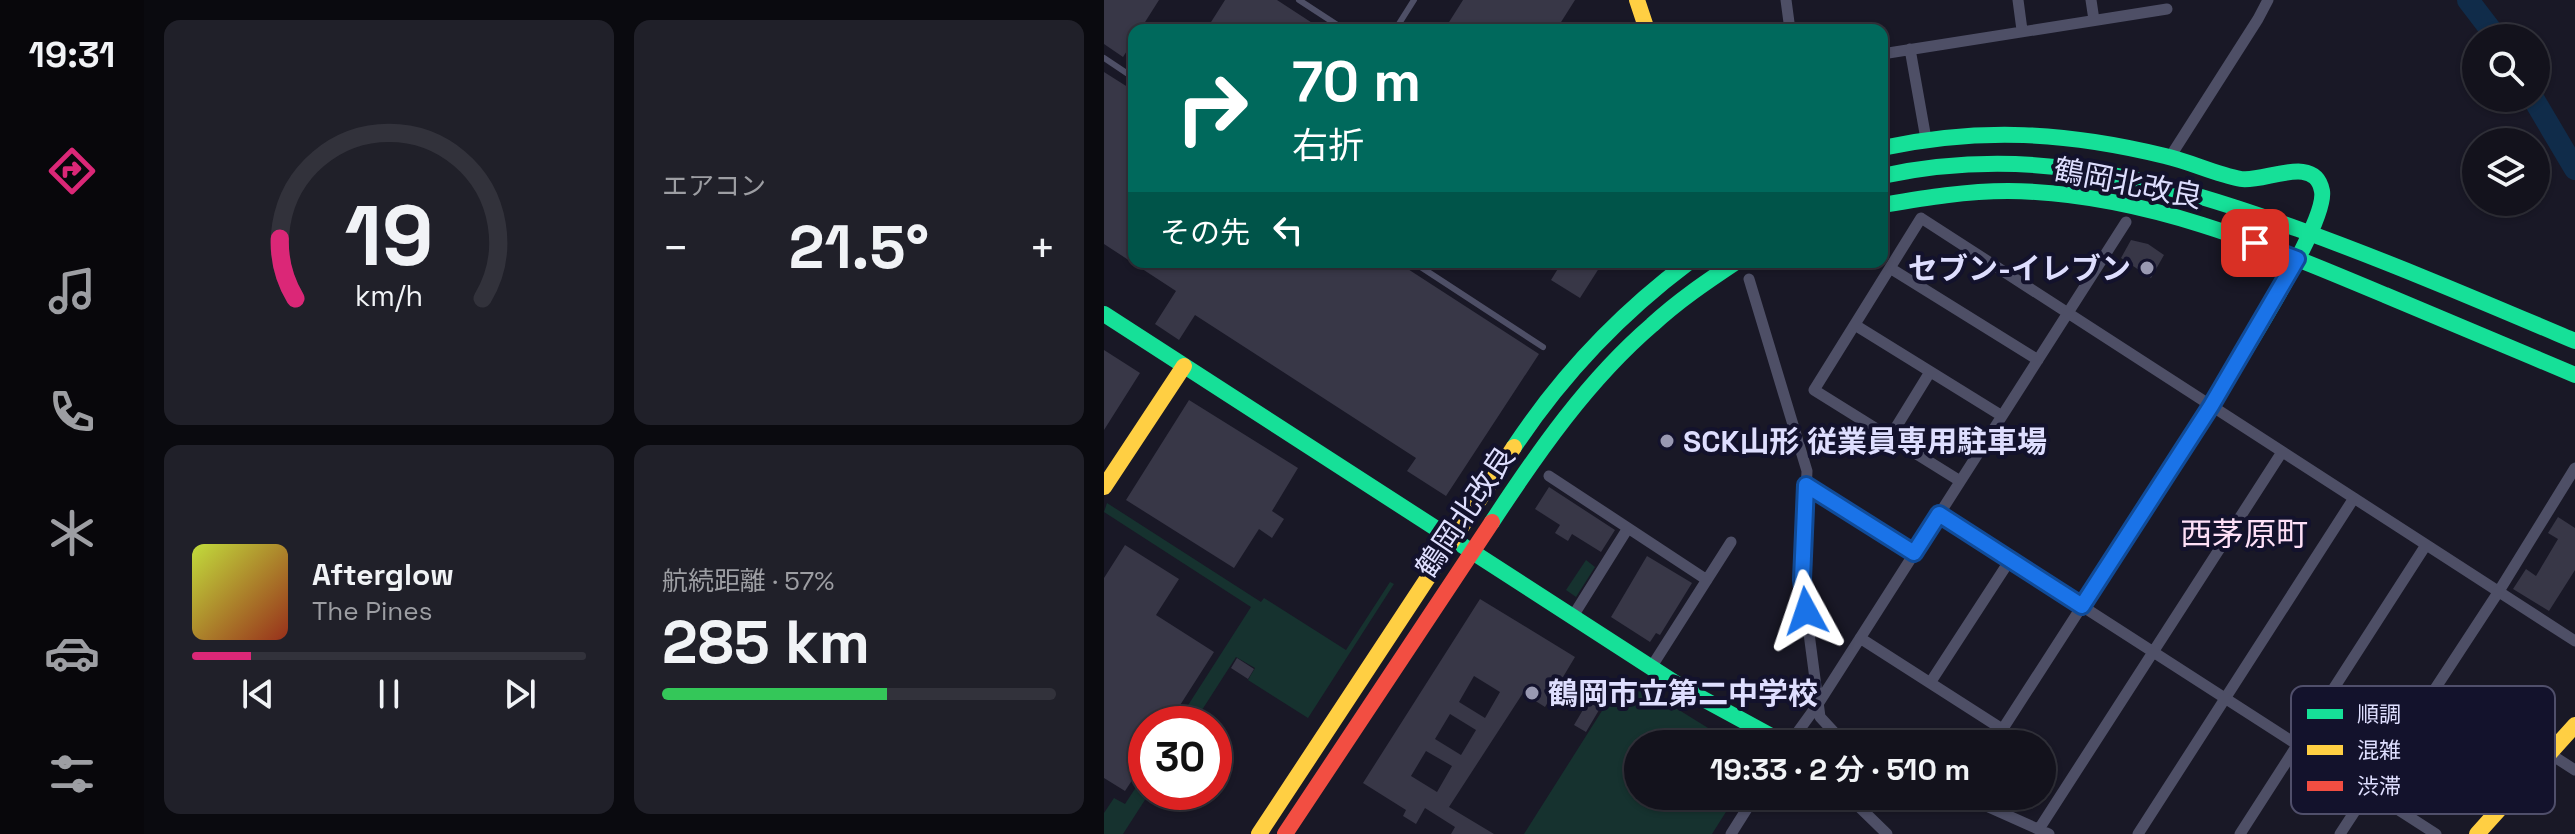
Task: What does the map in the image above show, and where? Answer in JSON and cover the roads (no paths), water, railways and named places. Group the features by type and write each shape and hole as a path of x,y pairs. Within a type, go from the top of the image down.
{"main road":[{"path":"1637,0 1645,24"},
{"path":"1888,147 1926,139 1992,133 2036,135 2092,140 2170,157 2248,180 2295,169 2311,176 2320,187 2323,199 2310,232 2211,406"},
{"name":"鶴岡北改良","path":"1888,174 1968,163 2065,166 2148,181 2310,232 2575,341"},
{"name":"鶴岡北改良","path":"1888,204 1970,191 2063,193 2140,207 2234,234 2575,375"},
{"name":"鶴岡北改良","path":"1259,834 1525,430 1603,336 1652,288 1680,268"},
{"name":"鶴岡北改良","path":"1285,834 1544,445 1625,350 1712,276 1726,268"},
{"path":"1104,314 1714,706 1761,730"},
{"path":"1104,487 1184,366"},
{"path":"2555,748 2575,725"},
{"path":"2477,834 2495,814"}],"street":[{"path":"1786,0 1789,24"},
{"path":"2018,0 2022,30"},
{"path":"2091,0 2094,20"},
{"path":"2170,157 2268,0"},
{"path":"1888,53 2167,9"},
{"path":"1910,49 1926,139"},
{"path":"1960,481 1814,390 1921,218 2575,641"},
{"path":"1798,730 2126,222"},
{"path":"1890,268 2038,360"},
{"path":"1749,279 1807,471 1802,580 1820,717 1832,730"},
{"path":"1855,325 2002,416"},
{"path":"1890,437 1930,372"},
{"path":"1860,638 2002,729 2211,406"},
{"path":"1995,810 2044,832 2153,652 2282,452"},
{"path":"2437,686 2575,468"},
{"path":"1549,476 1707,580"},
{"path":"1806,485 1914,553"},
{"path":"2138,834 2354,498"},
{"path":"1939,514 2291,741"},
{"path":"1573,616 1628,528"},
{"path":"1652,666 1731,542"},
{"path":"2335,686 2426,545"},
{"path":"1930,683 2010,560"},
{"path":"2240,834 2291,754"},
{"path":"2555,757 2575,770"},
{"path":"1731,834 1746,810"},
{"path":"1862,810 1887,834"},
{"path":"2340,834 2353,814"},
{"path":"2404,814 2436,834"}],"lane":[{"path":"1299,0 1336,24"},
{"path":"1399,24 1414,0"},
{"path":"1104,58 1128,74"},
{"path":"1422,268 1543,347"}],"waterway":[{"path":"2468,0 2486,24"},
{"path":"2541,112 2575,169"}],"place":[{"name":"セブン-イレブン","path":"2147,268"},
{"name":"SCK山形 従業員専用駐車場","path":"1667,441"},
{"name":"鶴岡市立第二中学校","path":"1532,693"}],"district":[{"name":"西茅原町","path":"2244,534"}]}
